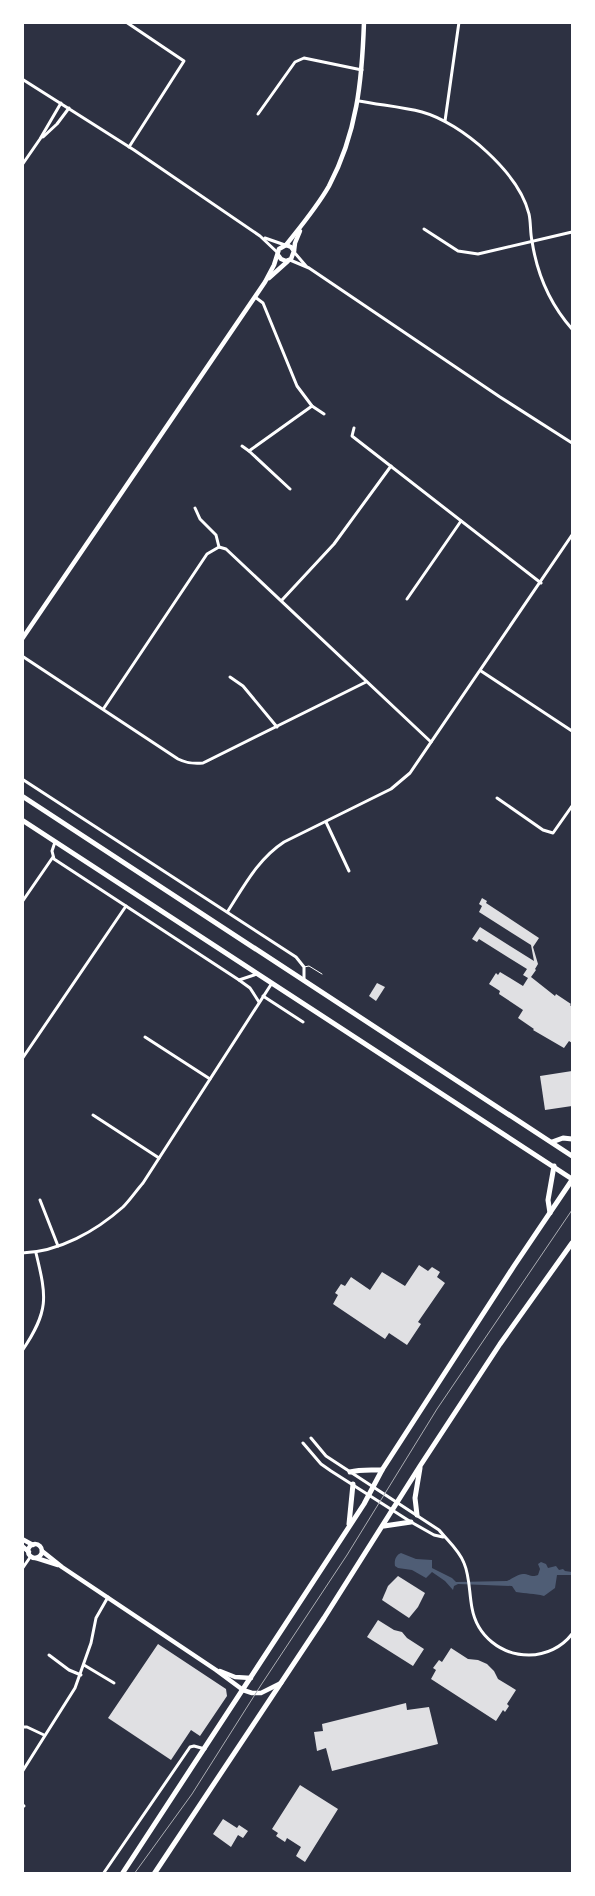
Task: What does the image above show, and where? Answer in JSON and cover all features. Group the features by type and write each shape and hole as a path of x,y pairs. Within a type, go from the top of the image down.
{"highway":[{"path":"22,796 572,1156"},
{"path":"22,820 572,1179 382,1470 369,1495 205,1749 122,1874"},
{"path":"552,1142 563,1138 572,1139"},
{"path":"550,1212 548,1200 554,1166"},
{"path":"154,1874 384,1526 420,1466 509,1332 572,1243"},
{"path":"417,1515 415,1498 420,1466"},
{"path":"350,1472 358,1469 367,1471 382,1470"},
{"path":"348,1528 352,1484"},
{"path":"384,1526 411,1522"}],"main road":[{"path":"265,282 293,256 295,243 306,221 328,187 342,156 358,101 362,70 364,22"},
{"path":"22,639 265,282 280,247 285,245 306,221"},
{"path":"285,245 291,247 294,252"},
{"path":"278,254 281,259 289,260"},
{"path":"22,1539 33,1545 39,1545 42,1550 62,1567 243,1690 261,1693 282,1682"},
{"path":"32,1555 30,1547 33,1545"},
{"path":"22,1546 32,1555 62,1567"},
{"path":"32,1555 41,1554 42,1550"},
{"path":"216,1670 235,1677 250,1678"}],"street":[{"path":"126,22 184,61 129,147"},
{"path":"445,121 459,22"},
{"path":"258,114 295,62 304,58 362,70"},
{"path":"22,79 129,147 260,236 278,254"},
{"path":"358,101 422,112 445,121 483,148 501,165 515,185 529,213 532,242 543,284 559,312 572,329"},
{"path":"22,165 61,103"},
{"path":"40,139 57,124 69,108"},
{"path":"424,229 458,251 478,254 572,232"},
{"path":"260,236 285,245"},
{"path":"294,252 308,268"},
{"path":"289,260 308,268 572,443"},
{"path":"255,297 263,303 298,386 312,406 324,414"},
{"path":"249,451 312,406"},
{"path":"354,428 352,436 541,583"},
{"path":"242,446 290,489"},
{"path":"282,600 334,544 391,466"},
{"path":"194,508 200,519 216,535 219,547"},
{"path":"407,599 461,521"},
{"path":"228,911 266,856 284,842 396,785 410,773 572,535"},
{"path":"104,708 207,554 219,547 226,549 282,600 366,682 432,742"},
{"path":"22,656 104,708 178,759 190,763 203,763 366,682"},
{"path":"481,671 572,731"},
{"path":"230,677 243,686 277,727"},
{"path":"22,779 228,911 296,957 304,967 304,980"},
{"path":"497,798 544,830 553,833 572,806"},
{"path":"326,822 349,870"},
{"path":"22,902 53,857 52,851 55,841"},
{"path":"53,857 239,980 251,990 260,1002"},
{"path":"22,1059 126,906"},
{"path":"239,980 257,974"},
{"path":"22,1254 36,1253 58,1246 100,1224 123,1206 143,1183 272,983"},
{"path":"263,996 303,1022"},
{"path":"146,1037 210,1079"},
{"path":"93,1115 159,1158"},
{"path":"40,1200 58,1246"},
{"path":"22,1350 38,1325 45,1301 45,1288 36,1253"},
{"path":"311,1438 326,1456 439,1530 443,1537 454,1546 461,1556 468,1578 476,1623 485,1636 496,1646 509,1652 528,1655 544,1653 560,1645 572,1634"},
{"path":"303,1443 320,1464 411,1522 434,1535 443,1537"},
{"path":"22,1569 32,1555"},
{"path":"22,1772 81,1675 91,1643 96,1618 108,1597"},
{"path":"49,1656 69,1670 81,1675"},
{"path":"84,1665 114,1683"},
{"path":"22,1727 27,1726 44,1735"},
{"path":"103,1874 187,1750 191,1746 205,1749"}],"lane":[{"path":"304,967 309,966 322,974"}],"water":[{"path":"401,1553 416,1559 432,1560 432,1568 456,1582 507,1581 521,1574 536,1576 540,1569 538,1564 541,1562 546,1564 548,1568 556,1566 559,1570 563,1569 572,1572 572,1575 557,1575 555,1588 544,1596 516,1592 512,1586 458,1584 454,1586 453,1590 445,1581 432,1572 426,1578 412,1570 395,1566 396,1558"}],"building":[{"path":"482,898 487,901 486,903 539,938 533,947 538,964 531,977 555,996 556,994 571,1004 572,1007 572,1043 569,1041 564,1048 533,1030 518,1018 523,1010 499,994 500,991 489,984 496,973 498,975 500,972 523,986 528,978 523,975 527,969 479,939 477,942 472,939 480,927 534,961 531,945 479,912 482,906 479,904"},
{"path":"377,983 385,987 376,1001 369,996"},
{"path":"572,1071 572,1106 545,1110 540,1076"},
{"path":"419,1265 428,1271 432,1267 440,1272 437,1277 445,1283 418,1322 421,1324 407,1345 389,1333 385,1339 333,1304 338,1295 335,1293 341,1284 345,1286 351,1277 370,1290 382,1272 405,1286"},
{"path":"398,1576 425,1593 418,1607 409,1618 382,1600 388,1586"},
{"path":"378,1620 394,1630 402,1632 407,1638 424,1649 413,1666 367,1637"},
{"path":"158,1644 226,1689 227,1696 200,1736 191,1730 171,1760 108,1718"},
{"path":"451,1648 468,1659 478,1660 487,1664 494,1671 498,1679 516,1690 507,1704 509,1706 505,1712 503,1710 496,1721 431,1679 436,1670 433,1668 439,1660 442,1662"},
{"path":"406,1703 407,1710 429,1707 438,1744 332,1771 326,1748 317,1751 314,1732 323,1731 322,1724"},
{"path":"300,1785 338,1809 305,1862 296,1856 301,1847 287,1838 285,1842 276,1836 278,1833 272,1829"},
{"path":"223,1819 237,1828 239,1825 248,1831 243,1838 238,1835 231,1847 213,1834"}],"tram line":[{"path":"134,1874 192,1794 347,1555 437,1409 572,1210"}]}
